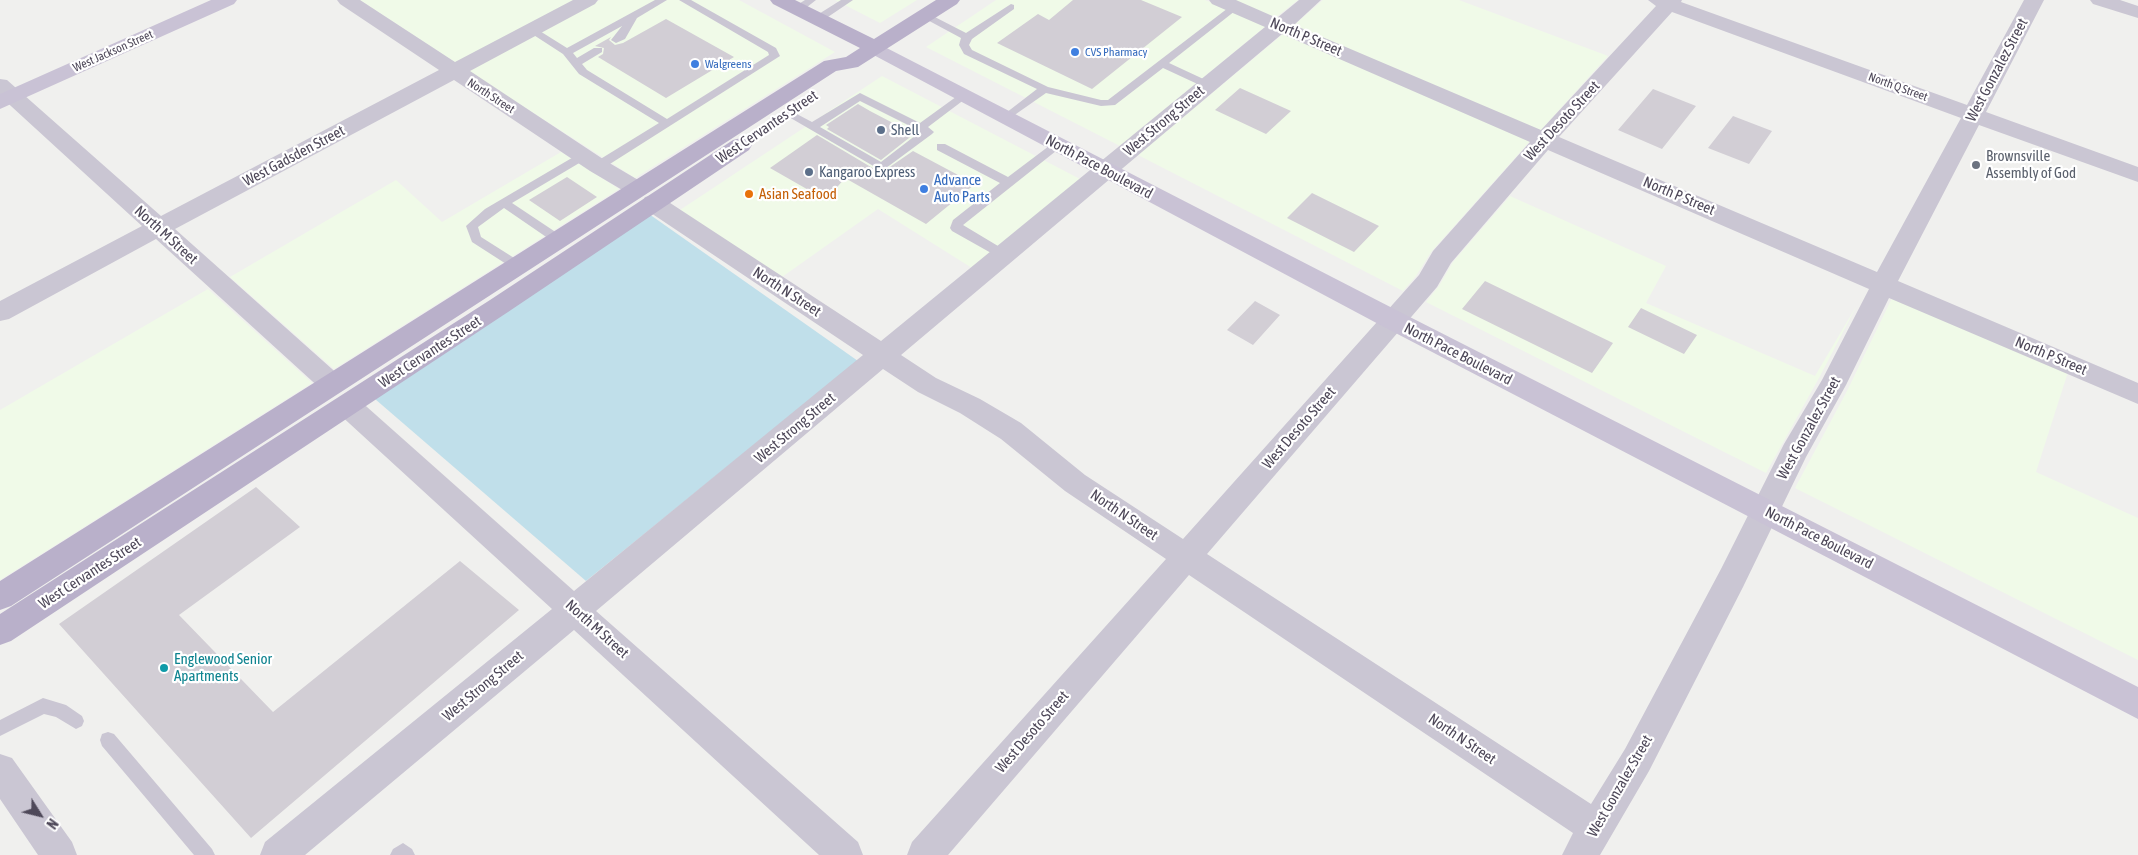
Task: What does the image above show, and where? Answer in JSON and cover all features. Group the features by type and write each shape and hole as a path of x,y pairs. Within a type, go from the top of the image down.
{"main road":[{"name":"West Jackson Street","path":"4,94 227,0"},
{"name":"West Cervantes Street","path":"0,597 340,395 645,196 831,65 851,63 925,16 945,1"},
{"name":"North Pace Boulevard","path":"802,7 964,96 1105,170 2138,704"},
{"name":"West Cervantes Street","path":"0,631 340,395 518,266 558,240 645,196 787,114 846,74 851,63"}],"street":[{"name":"North Street","path":"347,0 645,196"},
{"name":"West Gadsden Street","path":"0,312 588,0"},
{"name":"West Strong Street","path":"278,855 1311,0"},
{"name":"West Gonzalez Street","path":"1580,855 1637,760 1794,452 1833,385 1883,284 2034,0"},
{"path":"2100,0 2138,12"},
{"name":"North Q Street","path":"1666,1 2138,175"},
{"name":"West Desoto Street","path":"925,855 1428,281 1442,257 1525,161 1547,140 1666,1"},
{"name":"North P Street","path":"1227,3 2138,394"},
{"name":"North M Street","path":"4,94 158,228 845,855"},
{"name":"North N Street","path":"645,196 927,385 970,406 1011,432 1075,483 1596,828"},
{"path":"0,770 60,855"}],"lane":[{"path":"567,52 662,0"},
{"path":"518,266 476,238 472,226 504,203 666,124 775,56 772,50 684,0"},
{"path":"802,7 848,0"},
{"path":"1010,7 967,37 964,45 968,52 1044,90 1107,104 1162,64 1227,3"},
{"path":"616,40 621,37 634,16"},
{"path":"925,16 967,37"},
{"path":"532,30 567,52 583,72 666,124"},
{"path":"576,63 598,50"},
{"path":"1162,64 1208,85"},
{"path":"1006,118 1044,90"},
{"path":"787,114 812,127 834,135 867,153 882,167 928,132 889,116 874,108 860,96 812,127"},
{"path":"911,126 964,96"},
{"path":"1004,255 956,228 957,223 1057,144"},
{"path":"941,147 1008,182"},
{"path":"504,203 558,240"},
{"path":"0,728 43,706 60,710 76,721"},
{"path":"108,740 206,855"},
{"path":"399,855 403,852 406,855"}],"shaded area":[{"path":"360,0 575,0 456,63"},
{"path":"600,0 739,0 835,52 635,178 468,71"},
{"path":"835,0 917,0 880,23"},
{"path":"996,0 1205,0 1266,26 1120,146 926,47"},
{"path":"1232,0 1298,0 1275,18"},
{"path":"1323,0 1459,0 1608,56 1540,131 1293,26"},
{"path":"1283,34 1531,140 1431,252 1416,276 1403,291 1138,155"},
{"path":"882,76 1080,179 972,268 878,209 782,277 680,210"},
{"path":"561,152 619,189 334,369 230,277 396,180 442,222"},
{"path":"1510,196 1666,266 1646,303 1815,376 1857,305 1766,473 1426,302 1439,286 1453,262"},
{"path":"649,214 858,361 586,581 375,399"},
{"path":"208,289 312,383 0,580 0,410"},
{"path":"1893,296 2068,372 2036,472 2138,518 2138,660 1795,488 1847,391"}],"building":[{"path":"1073,0 1141,0 1182,17 1092,89 997,43 1038,14 1049,20"},
{"path":"666,19 734,57 666,98 598,57 603,54 604,48 595,46 611,37 609,40 615,45 623,43"},
{"path":"1240,88 1291,111 1266,134 1215,110"},
{"path":"1653,89 1696,106 1662,149 1618,130"},
{"path":"858,104 914,134 881,160 827,129 829,127 826,125"},
{"path":"1733,116 1772,131 1749,164 1708,148"},
{"path":"817,135 881,173 913,151 975,184 926,224 845,178 826,200 770,168"},
{"path":"567,177 597,197 560,221 529,200"},
{"path":"1312,193 1379,226 1354,252 1287,218"},
{"path":"1485,281 1613,343 1592,373 1462,309"},
{"path":"1255,301 1280,315 1253,345 1227,330"},
{"path":"1641,308 1697,335 1684,354 1628,327"},
{"name":"Englewood Senior Apartments","path":"256,487 300,527 179,615 273,712 460,561 519,610 251,838 59,624"}],"place":[{"name":"CVS Pharmacy","path":"1075,52"},
{"name":"Walgreens","path":"695,64"},
{"name":"Shell","path":"881,130"},
{"name":"Brownsville Assembly of God","path":"1976,165"},
{"name":"Kangaroo Express","path":"809,172"},
{"name":"Advance Auto Parts","path":"924,189"},
{"name":"Asian Seafood","path":"749,194"},
{"name":"Englewood Senior Apartments","path":"164,668"}]}
